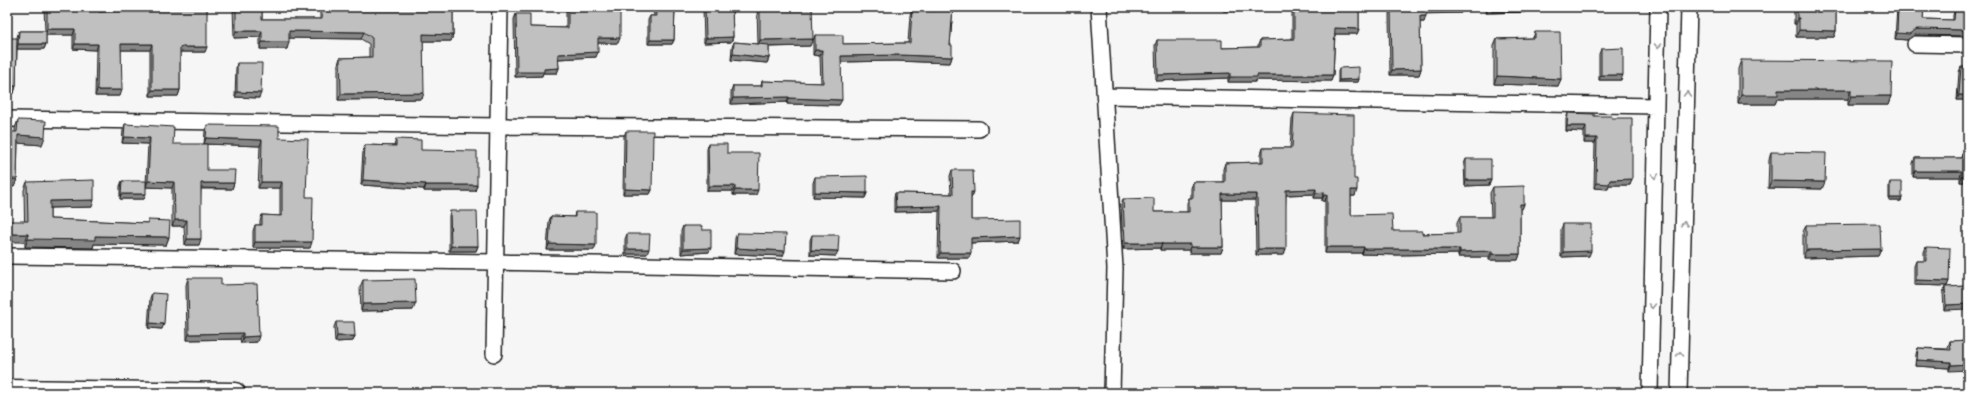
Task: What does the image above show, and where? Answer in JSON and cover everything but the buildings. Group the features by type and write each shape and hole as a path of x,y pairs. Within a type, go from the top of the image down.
{"main road":[{"path":"7,390 235,393"}],"street":[{"path":"494,354 500,7"},
{"path":"1099,7 1115,268 1112,393"},
{"path":"1650,393 1658,7"},
{"path":"1680,393 1689,7"},
{"path":"1915,44 1968,45"},
{"path":"1105,96 1656,106"},
{"path":"7,119 498,126 980,129"},
{"path":"7,256 495,262 953,271"}]}
